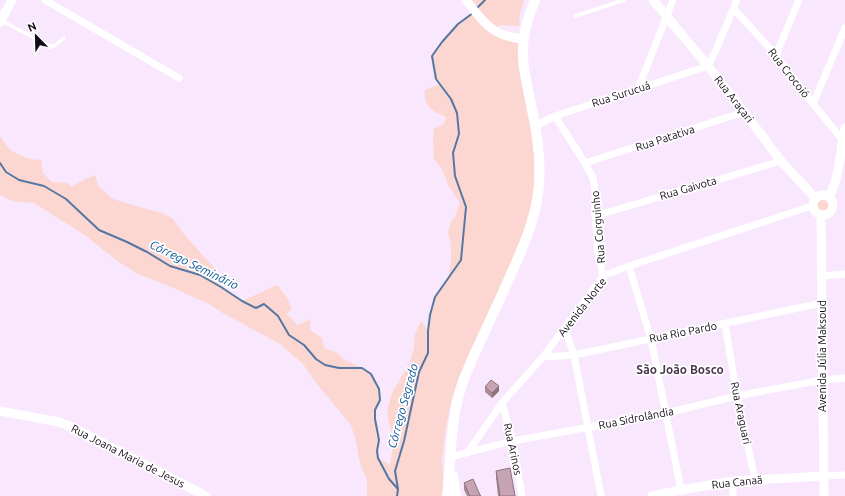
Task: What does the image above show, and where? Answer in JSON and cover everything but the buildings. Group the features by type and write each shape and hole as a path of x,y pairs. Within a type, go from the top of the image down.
{"main road":[{"path":"447,496 453,422 457,401 464,380 522,251 534,215 539,194 539,157 535,126 524,71 523,39 526,24 535,0"},
{"path":"450,458 456,496"}],"street":[{"path":"0,21 12,0"},
{"path":"45,0 179,78"},
{"name":"Rua Araçari","path":"653,0 708,66 814,202"},
{"path":"638,89 673,0"},
{"path":"708,66 738,0"},
{"path":"776,55 799,0"},
{"path":"468,3 487,26 495,31 514,38 523,39"},
{"name":"Rua Crocoió","path":"734,9 776,55 813,104 844,139"},
{"path":"813,104 845,28"},
{"name":"Rua Surucuá","path":"535,126 554,116 708,66"},
{"name":"Rua Patativa","path":"585,163 744,112"},
{"name":"Rua Corguinho","path":"554,116 585,163 593,178 598,252 603,276"},
{"path":"829,196 833,191 845,128"},
{"name":"Rua Gaivota","path":"595,216 781,161"},
{"path":"819,195 829,196 833,201 834,206 831,212 821,216 817,214 814,210 814,202 819,195"},
{"name":"Avenida Norte","path":"468,452 502,403 543,357 603,276 814,202"},
{"name":"Avenida Júlia Maksoud","path":"821,216 824,496"},
{"path":"629,266 650,339 681,490"},
{"path":"822,276 845,274"},
{"name":"Rua Rio Pardo","path":"543,357 574,355 822,303"},
{"name":"Rua Araguari","path":"725,324 737,396 755,479"},
{"path":"565,329 574,355 601,496"},
{"name":"Rua Sidrolândia","path":"450,458 513,441 666,413 737,396 822,380 845,378"},
{"name":"Rua Arinos","path":"502,403 513,441 522,496"},
{"name":"Rua Joana Maria de Jesus","path":"0,411 59,422 74,428 206,496"},
{"path":"823,476 845,475"},
{"name":"Rua Canaã","path":"652,496 719,483 755,479 823,476"}],"lane":[{"path":"575,16 624,0"},
{"path":"0,21 48,45 54,46 64,38"}],"shaded area":[{"path":"464,0 524,0 520,13 519,26 499,25 495,32 519,40 519,69 531,124 534,153 534,193 531,209 524,231 492,307 470,351 452,398 446,427 442,461 444,496 367,496 367,480 360,464 356,441 351,425 316,383 303,364 280,344 209,304 138,274 119,262 83,234 34,203 12,201 0,195 0,136 11,151 29,159 41,160 43,173 52,182 67,183 72,187 95,175 99,187 113,199 162,213 173,219 183,233 216,270 221,287 242,301 277,285 287,298 292,308 287,314 297,325 311,319 310,330 322,338 324,348 336,352 345,360 371,374 379,389 380,400 375,411 379,440 377,451 378,458 390,465 394,439 389,424 387,411 392,393 410,362 414,348 415,334 421,321 428,331 430,315 435,297 448,279 451,261 451,245 448,232 460,203 448,185 442,169 434,159 434,129 444,124 446,117 433,110 427,104 425,100 425,90 440,84 436,79 432,56 451,32 473,12"},
{"path":"821,200 825,200 829,206 825,212 821,212 817,208 817,204"}],"waterway":[{"name":"Córrego Segredo","path":"476,9 485,0"},
{"name":"Córrego Segredo","path":"397,496 398,489 395,471 404,441 419,372 428,353 430,315 435,297 461,260 466,207 455,176 453,153 459,134 457,113 451,99 436,79 432,56 458,24 473,13"},
{"name":"Córrego Seminário","path":"0,163 6,172 19,180 44,186 66,199 99,230 147,252 170,266 200,275 256,308 264,304 278,316 289,335 304,345 316,359 325,365 339,368 362,368 371,374 379,389 380,400 375,410 379,440 377,451 378,458 389,479 398,489"}],"district":[{"name":"São João Bosco","path":"680,370"}]}
